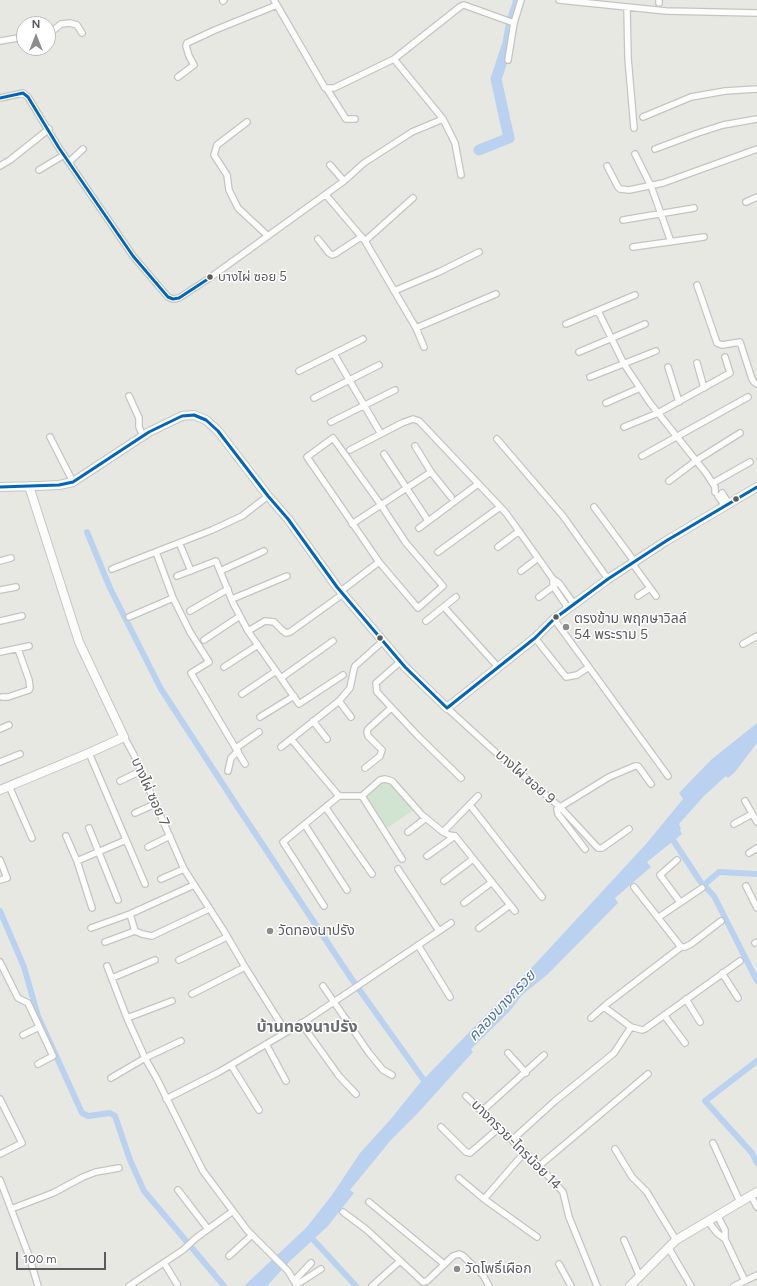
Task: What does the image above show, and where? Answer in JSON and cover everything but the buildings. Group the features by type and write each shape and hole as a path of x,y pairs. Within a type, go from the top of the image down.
{"street":[{"path":"508,60 511,22 521,0"},
{"path":"559,0 666,11 757,13"},
{"path":"178,77 194,65 189,56 186,46 187,43 275,2 323,86 327,89 346,119 355,119"},
{"path":"327,89 334,88 394,59 460,6 468,6 511,22"},
{"path":"628,8 628,58 634,128"},
{"path":"56,28 61,24 70,23 77,25 82,33"},
{"path":"0,41 16,38"},
{"path":"394,59 443,119 455,144 461,175"},
{"path":"643,117 691,97 757,89"},
{"path":"0,98 23,94 28,97 64,155 133,256 168,297 173,299 179,298 211,277 344,182 364,163 412,132 443,119"},
{"path":"655,149 698,132 723,125 757,119"},
{"path":"247,122 217,145 214,155 227,175 229,190 238,208 268,236"},
{"path":"0,166 10,160 49,129"},
{"path":"607,166 620,189 630,190 652,186 688,175 757,148"},
{"path":"69,162 84,149"},
{"path":"635,154 652,186 671,242"},
{"path":"39,170 64,155"},
{"path":"330,165 344,182"},
{"path":"326,195 363,239 416,328 424,347"},
{"path":"746,202 757,197"},
{"path":"318,239 328,253 332,255 335,254 363,239 413,198"},
{"path":"624,220 694,208"},
{"path":"633,247 704,237"},
{"path":"394,291 439,272 478,252"},
{"path":"697,285 717,343 722,344 740,342 754,382 757,384"},
{"path":"416,328 496,294"},
{"path":"566,324 635,295"},
{"path":"598,311 624,364 658,413 697,460 727,505"},
{"path":"578,352 645,324"},
{"path":"299,371 363,339"},
{"path":"590,378 656,351"},
{"path":"334,354 381,434"},
{"path":"624,427 658,413 733,371 725,357"},
{"path":"697,363 704,388"},
{"path":"314,398 380,365"},
{"path":"668,366 679,402"},
{"path":"606,403 640,388"},
{"path":"331,422 395,390"},
{"path":"129,396 139,418 138,427 143,436"},
{"path":"642,456 748,396"},
{"path":"0,487 59,485 73,482 143,436 182,416 194,415 206,420 218,430 268,496 288,519 342,593 383,642 400,662 447,708 535,638 554,619 608,579 666,541 757,488"},
{"path":"350,450 402,423 416,420 500,507 519,531 553,580 559,583 571,606"},
{"path":"669,481 697,460 740,433"},
{"path":"50,437 73,482"},
{"path":"333,438 381,505 406,543 443,586 418,608 379,562 306,456 333,438"},
{"path":"497,439 563,516 608,579"},
{"path":"414,446 431,472 451,497"},
{"path":"384,454 427,519"},
{"path":"717,490 750,462"},
{"path":"352,524 431,472"},
{"path":"419,528 478,484"},
{"path":"0,790 124,737 79,642 29,486"},
{"path":"112,568 212,530 242,516 268,496"},
{"path":"438,552 500,507"},
{"path":"594,507 656,596"},
{"path":"498,547 519,531"},
{"path":"181,546 191,571"},
{"path":"220,571 264,551"},
{"path":"156,552 173,598 190,632 209,662 191,673 245,764"},
{"path":"0,561 11,558"},
{"path":"520,571 538,558"},
{"path":"177,576 216,561 232,599 248,631 299,704 342,675"},
{"path":"248,631 265,622 274,622 282,630 290,632 342,593 379,562"},
{"path":"232,599 287,576"},
{"path":"553,580 553,586 571,606"},
{"path":"539,598 559,583"},
{"path":"0,590 16,587"},
{"path":"638,596 650,588"},
{"path":"190,611 228,589"},
{"path":"426,621 456,597"},
{"path":"129,617 173,598"},
{"path":"444,607 498,667"},
{"path":"0,621 22,616"},
{"path":"204,640 240,616"},
{"path":"554,619 668,776"},
{"path":"743,644 757,636"},
{"path":"535,638 566,677 577,675 589,667"},
{"path":"281,678 333,641"},
{"path":"281,747 339,701 350,688 355,666 383,642"},
{"path":"224,667 258,645"},
{"path":"0,652 29,646"},
{"path":"1,695 8,697 29,690 30,688 29,680 18,649"},
{"path":"400,662 376,683 377,692 418,736 461,778"},
{"path":"242,694 276,671"},
{"path":"260,717 294,696"},
{"path":"339,701 351,717"},
{"path":"365,768 380,756 382,750 368,736 368,729 391,708"},
{"name":"บางไผ่ ซอย 9","path":"447,708 560,807 600,849 629,829"},
{"path":"313,721 327,739"},
{"path":"0,729 9,725"},
{"path":"228,771 231,758 237,749 259,732"},
{"name":"บางไผ่ ซอย 7","path":"124,737 141,771 184,869 286,1032"},
{"path":"291,739 339,796"},
{"path":"89,753 145,884"},
{"path":"0,762 20,754"},
{"path":"585,849 558,814 557,809 609,778 635,766 638,766 651,784"},
{"path":"120,781 141,771"},
{"path":"324,906 283,842 339,796 362,796 380,780 385,779 392,781 415,809 443,832 449,836 455,836"},
{"path":"9,786 32,838"},
{"path":"362,796 402,859"},
{"path":"443,832 478,796"},
{"path":"745,801 757,822"},
{"path":"134,813 156,804"},
{"path":"470,805 542,897"},
{"path":"326,808 372,874"},
{"path":"734,824 752,814"},
{"path":"408,832 426,818"},
{"path":"305,825 347,890"},
{"path":"89,828 118,900"},
{"path":"66,836 77,861 92,908"},
{"path":"148,847 170,836"},
{"path":"427,856 455,836"},
{"path":"455,836 515,912"},
{"path":"77,861 126,840"},
{"path":"749,853 757,848"},
{"path":"0,860 6,878 0,880"},
{"path":"444,881 474,860"},
{"path":"677,860 660,874 680,902"},
{"path":"162,879 184,869"},
{"path":"398,869 439,931"},
{"path":"464,903 492,882"},
{"path":"91,928 130,914 194,885"},
{"path":"746,886 757,908"},
{"path":"634,887 681,947"},
{"path":"659,917 702,888"},
{"path":"479,928 510,905"},
{"path":"105,942 135,931 152,936 209,909"},
{"path":"130,914 135,931"},
{"path":"591,1018 681,947 691,944 721,921"},
{"path":"166,1099 231,1065 301,1023 451,924"},
{"path":"178,960 227,936"},
{"path":"418,945 450,997"},
{"path":"112,978 155,960"},
{"path":"604,1007 631,1027 642,1030 740,961"},
{"path":"0,962 18,998 28,1003 53,1056 38,1064"},
{"path":"192,994 244,965"},
{"path":"108,966 127,1018 145,1058 203,1171 252,1235 288,1271 296,1284"},
{"path":"722,973 738,998"},
{"path":"324,986 369,1053 383,1070 392,1075"},
{"path":"686,999 700,1022"},
{"path":"127,1018 172,1001"},
{"path":"664,1015 685,1043"},
{"path":"301,1023 339,1076 356,1094"},
{"path":"23,1035 39,1027"},
{"path":"512,1140 555,1101 614,1053 631,1027"},
{"path":"111,1078 145,1058 181,1041"},
{"path":"266,1044 286,1081"},
{"path":"508,1053 526,1072"},
{"path":"482,1111 544,1056"},
{"path":"231,1065 259,1110"},
{"path":"539,1166 648,1074"},
{"name":"บางกรวย-ไทรน้อย 14","path":"466,1096 539,1166 563,1192 569,1218 597,1286"},
{"path":"0,1099 22,1143 0,1154"},
{"path":"441,1127 466,1152 470,1153 499,1128"},
{"path":"713,1143 740,1202"},
{"path":"615,1149 632,1177 651,1199 676,1240"},
{"path":"484,1199 524,1153"},
{"path":"12,1209 53,1194 83,1177 102,1171 119,1168"},
{"path":"459,1178 484,1199 537,1237"},
{"path":"0,1180 29,1256 38,1286"},
{"path":"178,1190 208,1229"},
{"path":"630,1286 676,1240 754,1194 757,1207"},
{"path":"0,1200 7,1198"},
{"path":"370,1202 444,1264"},
{"path":"129,1286 183,1250 233,1211"},
{"path":"343,1212 367,1230 424,1283 456,1255 462,1256 483,1276 489,1286"},
{"path":"717,1215 724,1230 725,1239 745,1281"},
{"path":"708,1221 717,1234 725,1239"},
{"path":"229,1256 252,1235"},
{"path":"624,1240 640,1277"},
{"path":"668,1247 691,1286"},
{"path":"372,1286 400,1261"},
{"path":"164,1263 177,1284"},
{"path":"296,1284 311,1263"},
{"path":"559,1264 571,1286"},
{"path":"296,1284 321,1268"},
{"path":"734,1286 757,1275"}],"green space":[{"path":"384,779 415,809 384,830 362,796"}],"water":[{"name":"คลองบางกรวย","path":"757,723 757,743 735,772 728,778 726,776 704,796 679,824 682,834 647,862 651,867 615,898 618,903 547,975 522,995 509,1012 471,1049 473,1052 417,1114 391,1140 350,1190 354,1193 328,1226 289,1262 267,1286 244,1286 306,1228 332,1195 360,1153 390,1120 419,1084 537,962 646,844 683,799 679,793 712,759"}],"waterway":[{"path":"479,150 509,138 496,79 508,43 512,20 518,0"},
{"path":"87,532 110,588 161,689 351,978 428,1086"},
{"path":"669,834 700,881 714,896 757,981"},
{"path":"704,885 719,872 757,874"},
{"path":"0,911 24,967 38,1016 82,1113 88,1116 110,1113 115,1116 130,1160 144,1191 224,1286"},
{"path":"757,1061 705,1101 752,1153 757,1163"},
{"path":"308,1234 356,1286"}],"transit line":[{"path":"0,98 23,93 28,97 59,148 133,256 168,297 173,299 179,298 211,277"},
{"path":"0,487 59,485 73,482 149,432 182,416 194,415 206,420 218,431 268,496 288,519 337,587 405,667 447,708"},
{"path":"447,708 535,638 554,619 608,579 666,541 757,487"}],"place":[{"name":"บางไผ่ ซอย 5","path":"210,277"},
{"name":"ตรงข้าม พฤกษาวิลล์ 54 พระราม 5","path":"566,627"},
{"name":"วัดทองนาปรัง","path":"270,931"},
{"name":"วัดโพธิ์เผือก","path":"457,1269"}],"district":[{"name":"บ้านทองนาปรัง","path":"307,1027"}]}
